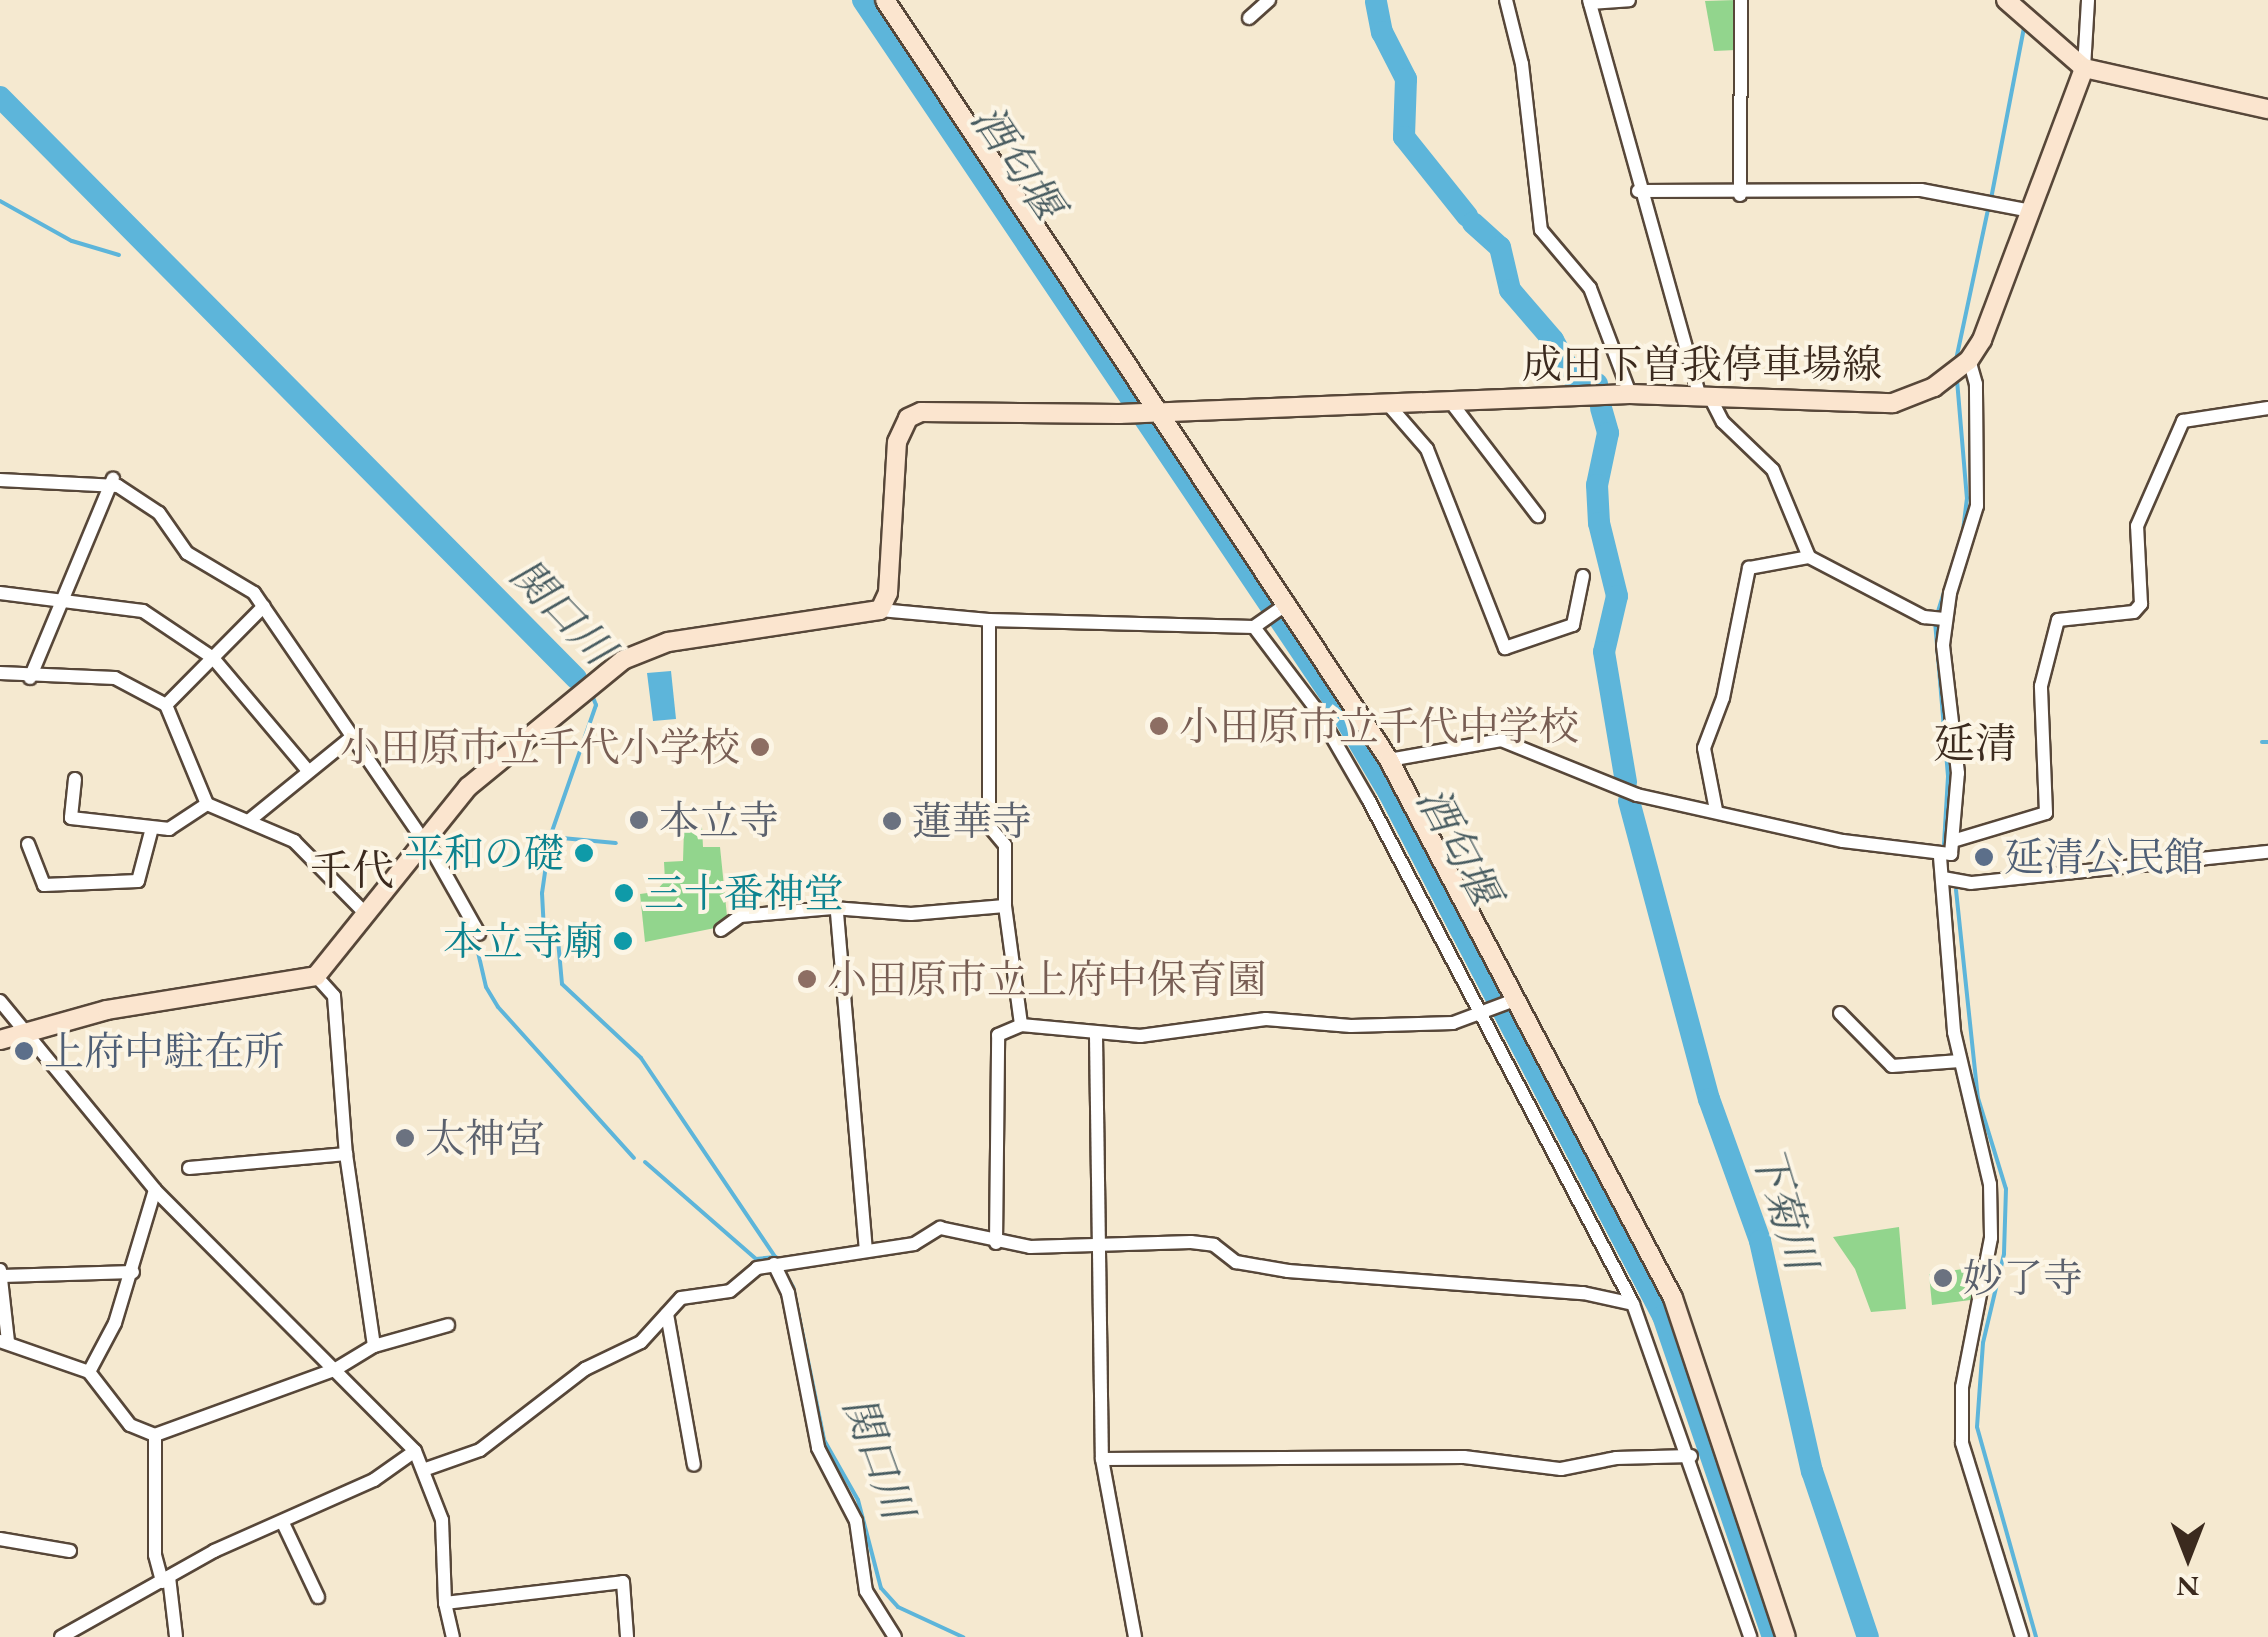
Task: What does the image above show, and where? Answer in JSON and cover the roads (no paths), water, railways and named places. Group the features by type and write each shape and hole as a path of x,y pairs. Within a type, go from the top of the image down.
{"main road":[{"path":"885,0 1288,603 1388,760 1673,1298 1786,1637"},
{"path":"2006,0 2025,22 2084,68 2268,109"},
{"name":"成田下曽我停車場線","path":"880,610 888,594 897,442 908,418 921,412 1119,414 1630,394 1893,402 1950,377 1969,360 2031,212 2084,68"},
{"path":"0,1040 26,1030 316,976 468,788 623,660 668,642 880,610"}],"street":[{"path":"1249,18 1268,0"},
{"path":"1506,0 1522,64 1541,230 1590,288 1630,394"},
{"path":"1629,0 1590,2 1637,157 1638,192 1704,395 1724,422 1774,470 1809,558"},
{"path":"1740,195 1742,0"},
{"path":"2084,68 2088,0"},
{"path":"1638,192 1740,195 1920,190 2031,212"},
{"path":"1388,760 1501,740 1636,795 1940,857 1951,854 1956,840 1958,772 1938,618 1976,506 1976,384 1969,360"},
{"path":"1450,400 1538,516"},
{"path":"1387,403 1427,449 1505,648 1573,625 1583,576"},
{"path":"1956,840 2046,812 2042,686 2058,620 2134,612 2141,604 2137,526 2183,420 2268,408"},
{"path":"0,480 111,481 159,513 187,553 254,592 424,839 479,934"},
{"path":"30,678 111,481"},
{"path":"1716,810 1704,748 1723,698 1749,568 1809,558 1938,618"},
{"path":"0,593 143,612 213,658 308,771"},
{"path":"880,610 989,620 1258,623 1288,603"},
{"path":"166,705 264,606"},
{"path":"989,620 989,826 1005,844 1005,906 1021,1025"},
{"path":"1258,623 1316,709 1368,798 1633,1304 1691,1456 1750,1637"},
{"path":"0,674 115,678 166,705 207,804 251,819 294,841 364,912"},
{"path":"251,819 353,736"},
{"path":"75,780 72,818 170,830 207,804"},
{"path":"28,844 44,885 138,881 152,828"},
{"path":"1943,878 1971,882 2268,852"},
{"path":"1940,857 1960,1061 1990,1184 1991,1238 1962,1387 1964,1466 2022,1637"},
{"path":"837,913 1005,906"},
{"path":"722,930 740,916 833,908 837,913 866,1251"},
{"path":"316,976 334,996 346,1154 374,1346"},
{"path":"996,1243 998,1036 1021,1025 1096,1036 1140,1036 1178,1026 1266,1019 1351,1026 1482,1016 1514,1000"},
{"path":"0,1001 155,1190 415,1450 426,1469 446,1539 444,1603 453,1637"},
{"path":"1840,1013 1892,1066 1960,1061"},
{"path":"1096,1036 1095,1248 1102,1459 1135,1637"},
{"path":"189,1168 346,1154"},
{"path":"89,1372 133,1272 155,1190"},
{"path":"426,1469 480,1450 585,1369 641,1342 681,1298 730,1291 779,1263 914,1244 940,1228 996,1243 1095,1248 1191,1242 1214,1245 1236,1262 1288,1270 1583,1293 1633,1304"},
{"path":"779,1263 818,1448 856,1521 866,1591 895,1637"},
{"path":"133,1272 1,1273 4,1341 89,1372 130,1425 155,1436 336,1370 374,1346 448,1326"},
{"path":"667,1314 694,1465"},
{"path":"155,1436 155,1555 165,1580 176,1637"},
{"path":"67,1635 165,1580 374,1480 415,1450"},
{"path":"1102,1459 1464,1456 1561,1469 1616,1458 1691,1456"},
{"path":"283,1523 318,1597"},
{"path":"0,1539 70,1551"},
{"path":"444,1603 622,1582 628,1637"}],"water":[{"path":"671,671 676,719 653,721 647,673"}],"waterway":[{"name":"酒匂堰","path":"863,0 1334,700 1389,793 1663,1316 1773,1637"},
{"name":"下菊川","path":"1376,2 1382,32 1406,79 1404,137 1467,216"},
{"path":"1991,199 2025,22"},
{"name":"関口川","path":"0,97 576,678"},
{"path":"0,201 72,241 119,255"},
{"path":"1956,360 1988,209"},
{"name":"下菊川","path":"1473,223 1500,247 1510,290 1553,340 1577,384 1597,384"},
{"path":"1957,380 1967,498 1963,530"},
{"name":"下菊川","path":"1601,408 1608,433 1597,485 1599,523 1617,596 1604,652 1626,782"},
{"path":"1944,844 1948,776 1935,621 1959,544"},
{"name":"関口川","path":"592,695 596,705 550,837 542,893 544,926 558,940 562,984 641,1058 778,1261"},
{"path":"2262,742 2268,742"},
{"name":"下菊川","path":"1629,801 1709,1099 1760,1241 1812,1471 1868,1637"},
{"path":"551,837 616,843"},
{"path":"1956,890 1978,1098 2006,1189 2004,1254 1983,1343 1977,1427 2036,1637"},
{"path":"474,935 486,987 498,1007 634,1158"},
{"path":"645,1162 756,1259 776,1257"},
{"name":"関口川","path":"783,1269 793,1287 824,1440 858,1500 881,1588 898,1607 963,1637"}],"place":[{"name":"小田原市立千代中学校","path":"1159,726"},
{"name":"小田原市立千代小学校","path":"760,747"},
{"name":"本立寺","path":"639,820"},
{"name":"蓮華寺","path":"892,821"},
{"name":"平和の礎","path":"584,853"},
{"name":"延清公民館","path":"1984,857"},
{"name":"三十番神堂","path":"624,893"},
{"name":"本立寺廟","path":"623,941"},
{"name":"小田原市立上府中保育園","path":"807,979"},
{"name":"上府中駐在所","path":"24,1051"},
{"name":"太神宮","path":"405,1138"},
{"name":"妙了寺","path":"1943,1278"}],"district":[{"name":"延清","path":"1975,744"},
{"name":"千代","path":"352,871"}]}
